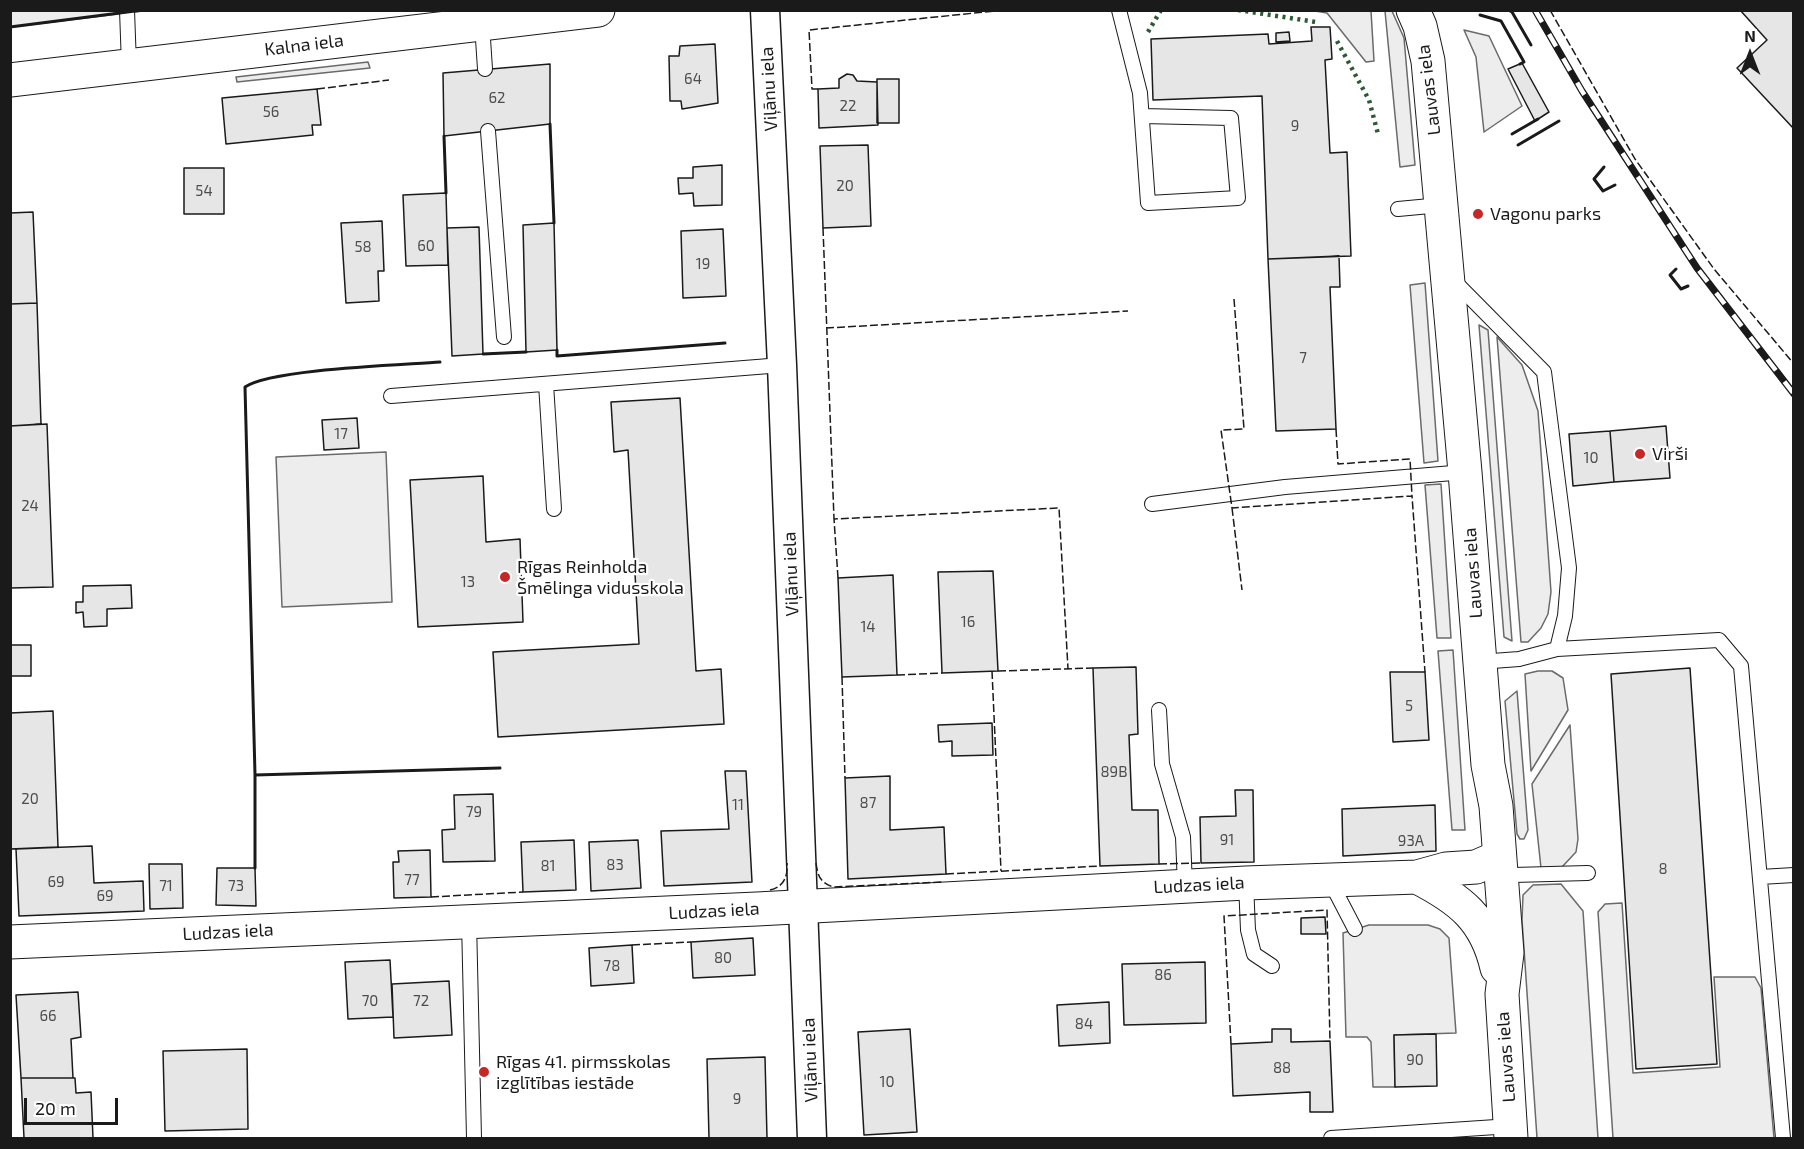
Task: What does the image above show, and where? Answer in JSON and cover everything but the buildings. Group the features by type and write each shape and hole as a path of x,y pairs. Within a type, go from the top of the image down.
{"street":[{"name":"Kalna iela","path":"10,80 598,10"},
{"name":"Viļānu iela","path":"765,10 782,365 812,1138"},
{"name":"Lauvas iela","path":"1413,10 1420,26 1428,61 1465,472 1488,765 1496,806 1507,953 1502,994 1511,1132"},
{"name":"Ludzas iela","path":"10,942 804,906 1329,879 1417,877 1446,869 1476,867 1499,857"},
{"name":"Ludzas iela","path":"1417,877 1444,891 1468,909 1491,942 1502,994"}],"lane":[{"path":"127,10 129,66"},
{"path":"1119,10 1140,93 1148,203 1238,198 1231,118 1142,116"},
{"path":"482,24 485,69"},
{"path":"488,131 504,337"},
{"path":"1398,209 1441,205"},
{"path":"1447,274 1470,294 1544,372 1569,568 1565,616 1557,649"},
{"path":"391,396 782,365"},
{"path":"546,384 554,509"},
{"path":"1152,504 1285,487 1465,472"},
{"path":"1479,662 1519,659 1557,649 1719,640 1741,666 1783,1138"},
{"path":"1159,710 1162,764 1183,837 1185,886"},
{"path":"1499,857 1513,875 1587,873"},
{"path":"1760,877 1794,875"},
{"path":"1329,879 1355,929"},
{"path":"1246,883 1248,930 1254,954 1272,966"},
{"path":"469,921 474,1138"},
{"path":"1331,1138 1511,1132"}],"shaded area":[{"path":"11,10 143,11 11,27"},
{"path":"1315,11 1371,11 1374,61 1366,62 1327,13"},
{"path":"1385,11 1392,11 1404,38 1415,165 1400,167"},
{"path":"1464,30 1489,36 1522,106 1484,132 1476,57"},
{"path":"368,62 370,68 237,82 236,77"},
{"path":"1425,283 1438,461 1424,463 1410,285"},
{"path":"1479,325 1488,330 1512,641 1504,637"},
{"path":"1497,337 1522,365 1538,411 1551,592 1548,614 1541,628 1528,642 1521,642"},
{"path":"386,452 392,602 282,607 276,457"},
{"path":"1441,484 1451,638 1437,638 1425,485"},
{"path":"1453,650 1465,830 1452,830 1438,651"},
{"path":"1552,671 1563,678 1568,710 1531,771 1525,674"},
{"path":"1517,691 1528,830 1524,839 1520,839 1517,834 1505,701"},
{"path":"1570,725 1578,839 1576,852 1562,867 1541,868 1532,784"},
{"path":"1561,884 1583,911 1598,1138 1537,1138 1522,920 1523,895 1533,885"},
{"path":"1622,903 1633,1073 1720,1067 1714,977 1755,977 1761,988 1774,1138 1613,1138 1598,912 1605,904"},
{"path":"1369,925 1428,925 1440,929 1449,938 1456,1033 1394,1035 1395,1087 1373,1087 1371,1042 1367,1037 1346,1037 1343,933"}],"railway":[{"path":"1535,10 1582,91 1697,268 1794,394"}],"hedge":[{"path":"1148,32 1161,10"},
{"path":"1238,10 1316,22"},
{"path":"1337,41 1369,100 1378,134"}],"fence":[{"path":"818,89 812,89 809,30 1004,10"},
{"path":"1550,10 1635,159 1714,269 1794,364"},
{"path":"317,89 389,80"},
{"path":"823,228 834,519"},
{"path":"1234,299 1244,429 1221,430 1232,508 1412,496 1425,672"},
{"path":"826,328 1128,311"},
{"path":"1336,429 1338,464 1410,459 1412,496"},
{"path":"838,578 834,519 1059,508 1068,669"},
{"path":"1232,508 1242,590"},
{"path":"998,671 1093,668"},
{"path":"992,671 1001,871"},
{"path":"897,675 942,673"},
{"path":"842,677 845,778"},
{"path":"770,890 782,884 787,872 787,863"},
{"path":"816,863 820,878 833,887 942,882"},
{"path":"1159,864 1201,863"},
{"path":"946,874 1100,866"},
{"path":"431,897 523,892"},
{"path":"1231,1044 1224,916 1327,910 1330,1041"},
{"path":"632,945 691,942"}],"wall":[{"path":"10,27 143,10"},
{"path":"1508,10 1512,12 1531,45"},
{"path":"1480,15 1501,21 1524,62 1520,64"},
{"path":"1512,134 1538,119"},
{"path":"1518,145 1559,121"},
{"path":"550,124 554,223"},
{"path":"444,136 446,193"},
{"path":"1604,167 1594,179 1603,191 1615,185"},
{"path":"1676,269 1670,275 1681,289 1688,286"},
{"path":"557,350 557,356 725,343"},
{"path":"483,354 526,352"},
{"path":"440,362 308,372 259,381 245,387 255,775 500,768"},
{"path":"255,775 255,868"}],"place":[{"name":"Vagonu parks","path":"1478,214"},
{"name":"Virši","path":"1640,454"},
{"name":"Rīgas Reinholda Šmēlinga vidusskola","path":"505,577"},
{"name":"Rīgas 41. pirmsskolas izglītības iestāde","path":"484,1072"}]}
